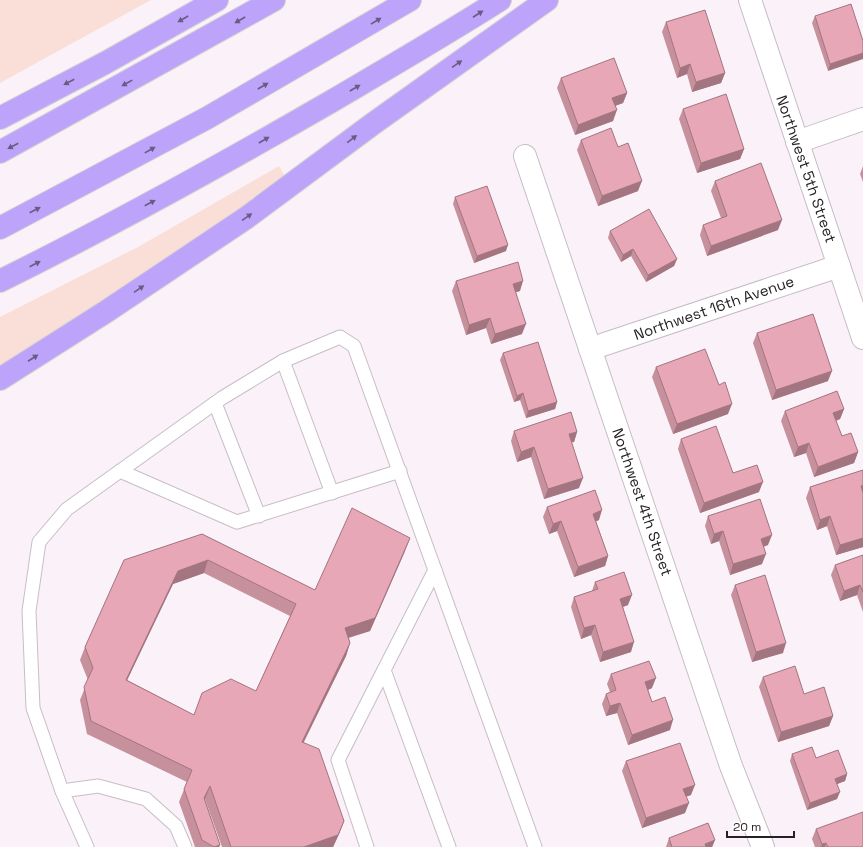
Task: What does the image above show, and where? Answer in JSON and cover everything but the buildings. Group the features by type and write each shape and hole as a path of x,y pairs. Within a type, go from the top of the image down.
{"highway":[{"path":"0,118 105,63 217,0"},
{"path":"0,152 274,0"},
{"path":"0,228 207,118 410,0"},
{"path":"0,281 117,221 245,151 457,28 500,0"},
{"path":"0,378 106,311 246,218 374,123 547,0"}],"street":[{"name":"Northwest 5th Street","path":"750,0 863,338"},
{"path":"797,142 863,119"},
{"name":"Northwest 4th Street","path":"525,156 728,759 763,847"},
{"name":"Northwest 16th Avenue","path":"590,349 839,266"}],"lane":[{"path":"87,847 62,791 33,708 29,611 39,542 67,509 215,403 283,361 340,337 354,346 535,847"},
{"path":"283,361 332,493"},
{"path":"215,403 259,516"},
{"path":"120,471 238,522 400,472"},
{"path":"367,847 338,760 435,570"},
{"path":"384,670 449,847"},
{"path":"62,791 98,786 146,799 176,826 185,847"}],"shaded area":[{"path":"0,0 151,0 0,83"},
{"path":"279,166 288,181 103,302 0,366 0,317 138,247"}]}
